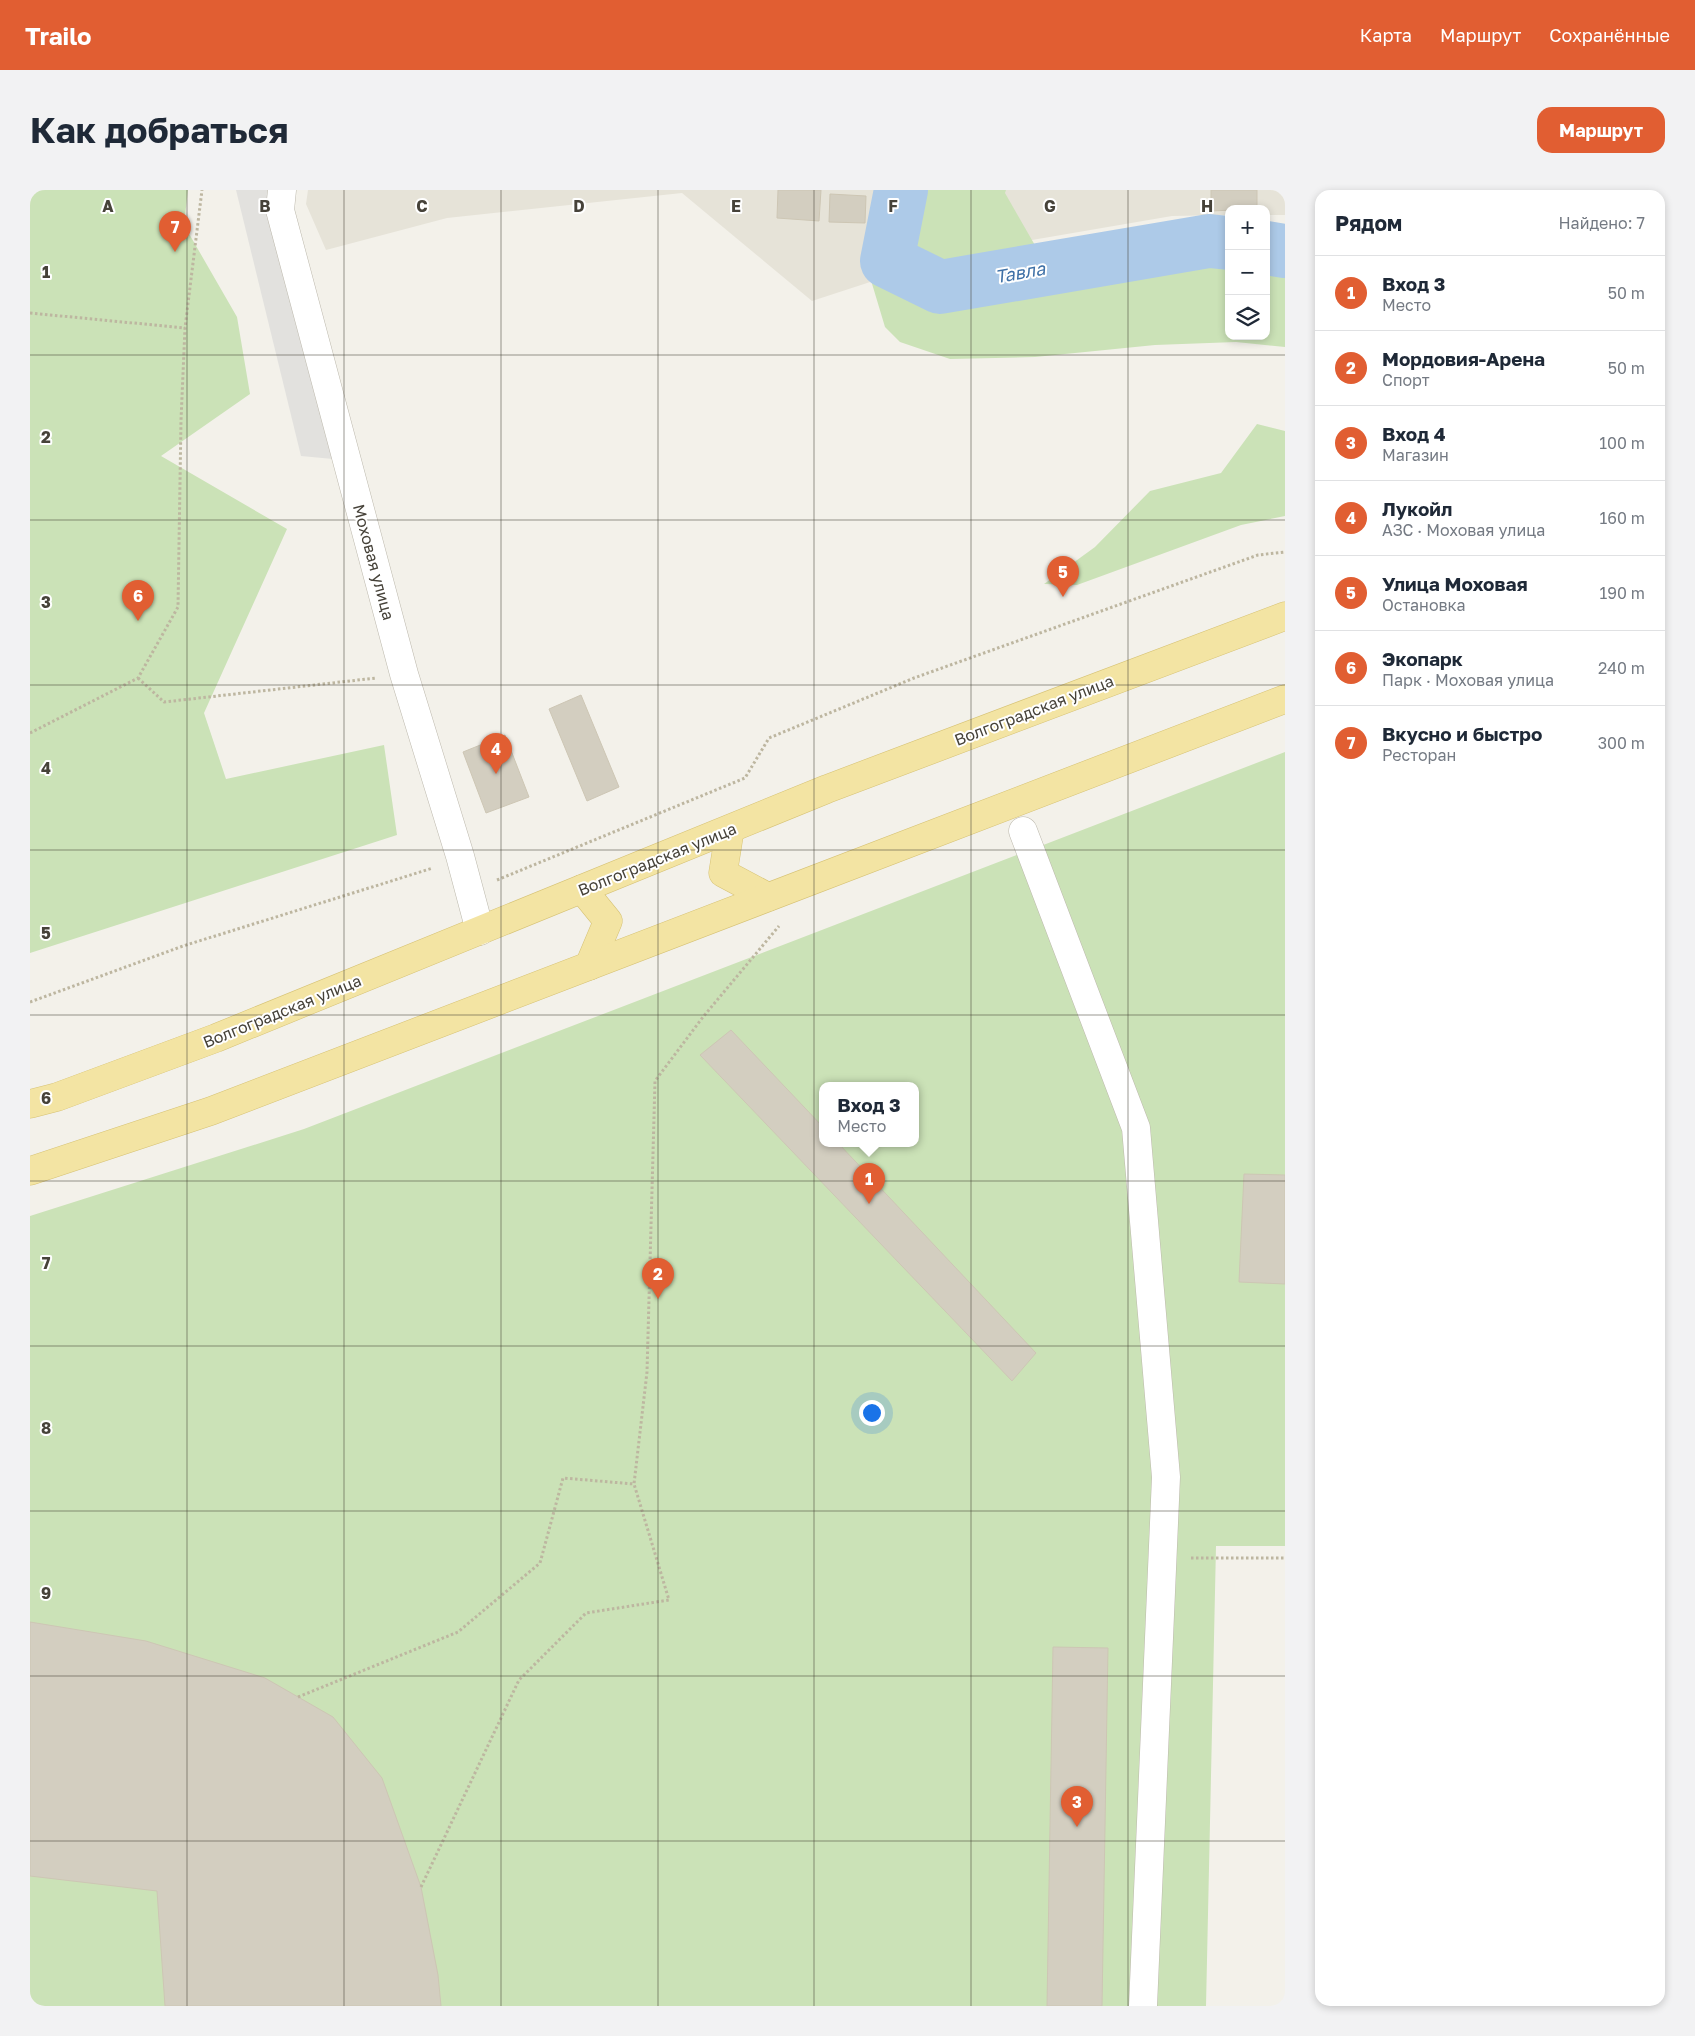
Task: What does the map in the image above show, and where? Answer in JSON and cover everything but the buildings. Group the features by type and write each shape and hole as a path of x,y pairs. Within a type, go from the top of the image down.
{"main road":[{"name":"Волгоградская улица","path":"30,1104 57,1097 216,1038 730,829 1014,718 1285,616"},
{"path":"30,1172 211,1111 1285,699"},
{"path":"730,829 723,873 768,898"},
{"path":"582,889 608,921 589,966"}],"street":[{"name":"Моховая улица","path":"282,190 280,210 404,674 480,930"},
{"path":"1023,831 1136,1128 1166,1477 1143,2006"}],"path":[{"path":"30,733 138,678 178,607 180,420 185,328 202,190"},
{"path":"30,313 185,328"},
{"path":"30,1002 183,946 436,867 493,882 745,778 770,738 914,678 1258,555 1285,552"},
{"path":"138,678 164,702 404,674"},
{"path":"422,1888 519,1680 586,1614 669,1600 634,1484 647,1372 655,1080 703,1017 783,921"},
{"path":"298,1697 458,1632 540,1562 563,1478 634,1484"},
{"path":"1163,1558 1285,1558"}],"shaded area":[{"path":"236,190 268,190 333,459 301,456"},
{"path":"308,190 1285,190 1285,215 1270,215 1270,205 1225,205 1225,215 1172,216 962,252 812,301 682,193 447,218 326,250 306,204"}],"green space":[{"path":"30,190 188,190 184,225 237,317 250,394 161,456 287,529 204,713 226,779 384,745 397,835 30,953"},
{"path":"878,190 1006,190 1005,193 1040,254 1155,233 1225,231 1225,340 1270,340 1270,231 1285,231 1285,347 1236,342 1155,345 1035,357 950,359 900,342 885,327 864,257"},
{"path":"1257,424 1285,431 1285,516 1241,525 1077,585 1044,584 1095,547 1150,491 1221,473"},
{"path":"1285,752 1285,1546 1216,1546 1206,2006 30,2006 30,1216 304,1129"}],"waterway":[{"name":"Тавла","path":"901,190 887,261 940,287 1209,241 1225,243"},
{"name":"Тавла","path":"1270,249 1285,251"}],"place":[{"name":"Вкусно и быстро","path":"175,252"},
{"name":"Улица Моховая","path":"1063,597"},
{"name":"Экопарк","path":"138,621"},
{"name":"Лукойл","path":"496,774"},
{"name":"Вход 3","path":"869,1204"},
{"name":"Мордовия-Арена","path":"658,1299"},
{"name":"Вход 4","path":"1077,1827"}]}
